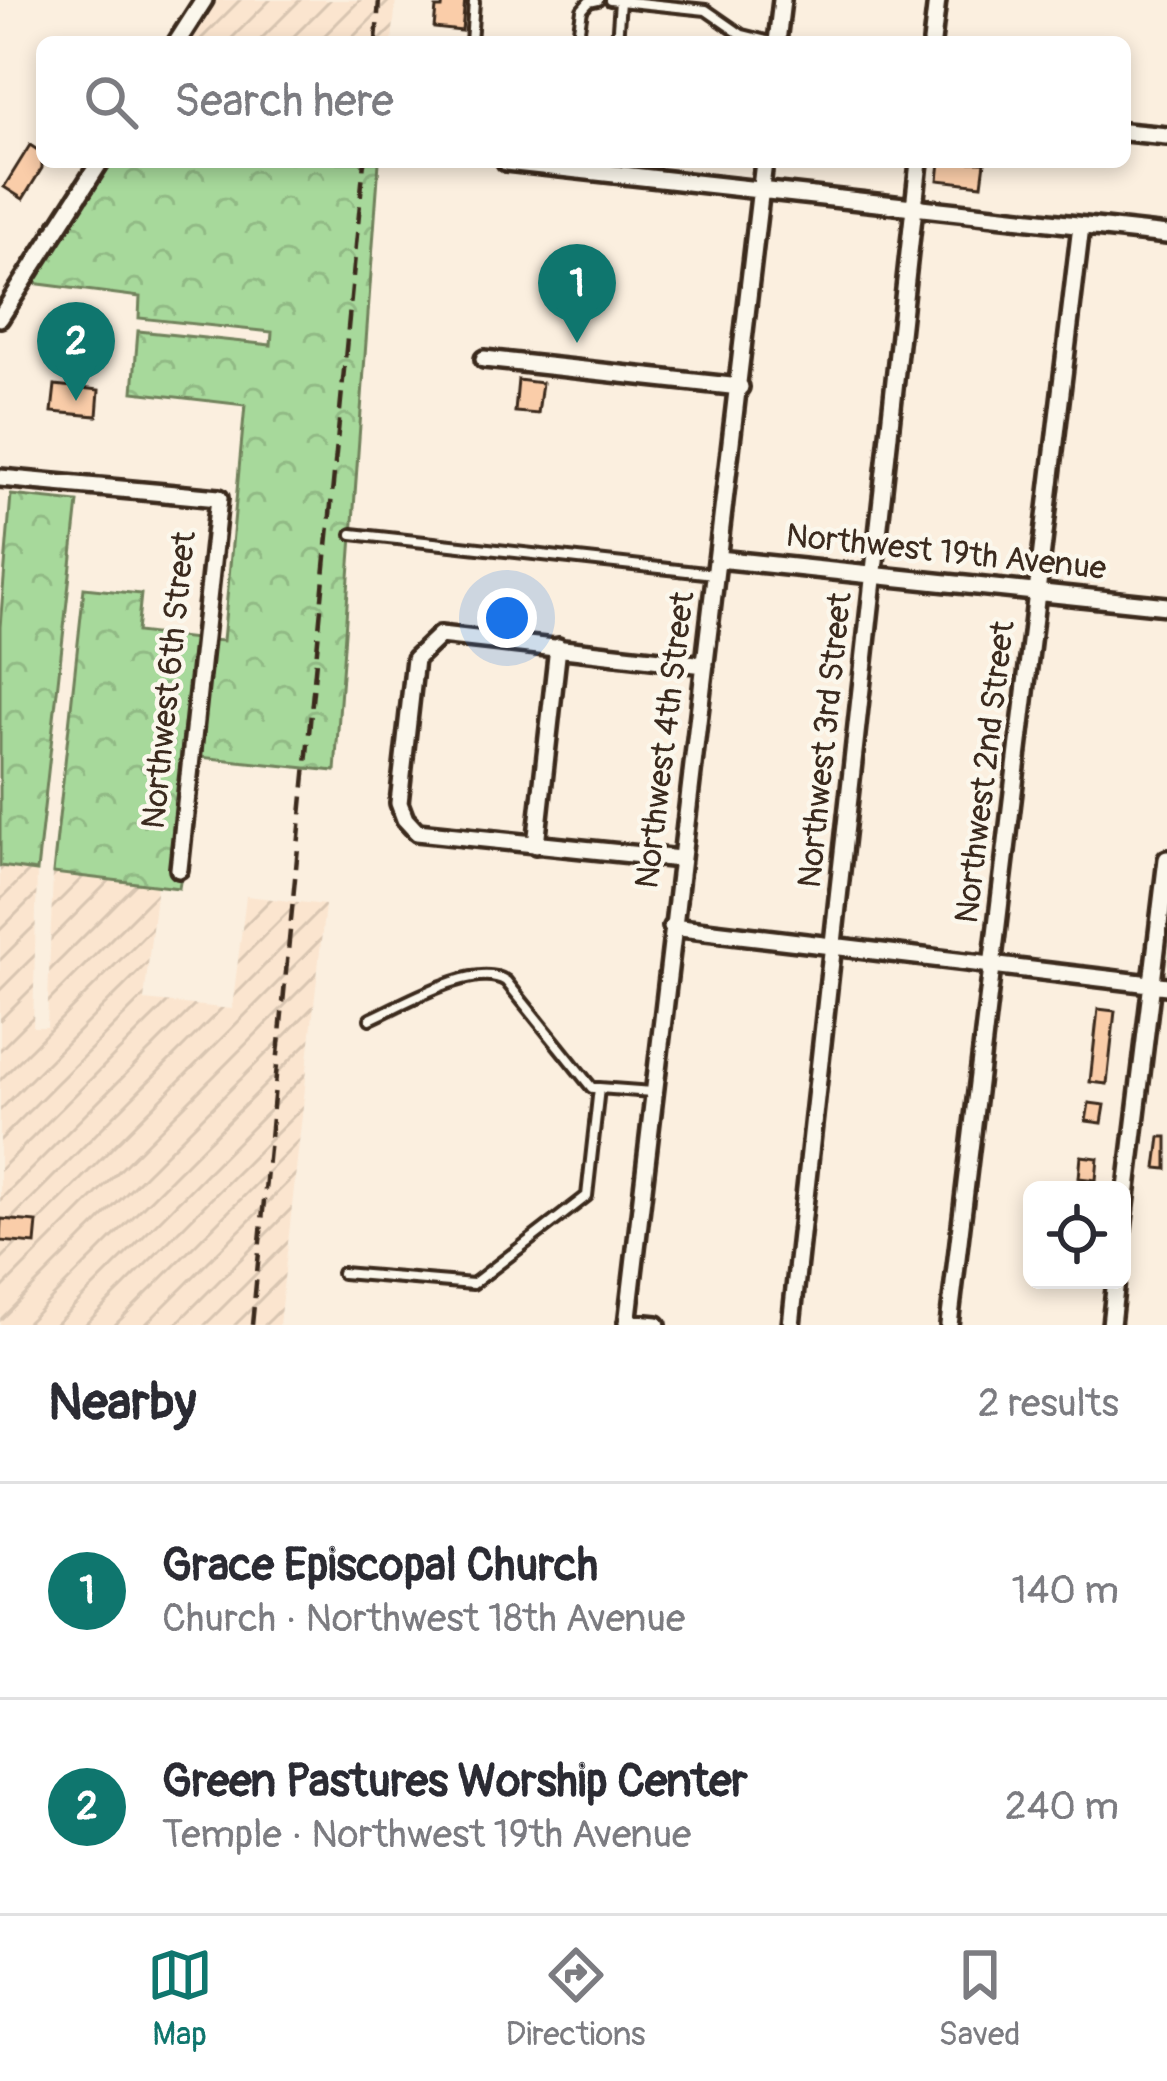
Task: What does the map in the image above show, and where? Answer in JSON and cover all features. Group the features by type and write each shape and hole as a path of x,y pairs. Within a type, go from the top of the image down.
{"street":[{"path":"181,36 204,0"},
{"path":"775,36 782,0"},
{"path":"933,36 937,0"},
{"path":"1131,133 1167,136"},
{"path":"0,318 96,168"},
{"path":"561,168 1167,236"},
{"name":"Northwest 4th Street","path":"627,1323 763,168"},
{"name":"Northwest 3rd Street","path":"791,1325 918,168"},
{"name":"Northwest 2nd Street","path":"949,1325 1081,226"},
{"path":"484,359 740,387"},
{"name":"Northwest 6th Street","path":"0,478 219,498 179,868"},
{"name":"Northwest 19th Avenue","path":"717,567 874,574 1167,606"},
{"path":"680,859 417,832 398,803 415,659 440,634 705,665"},
{"path":"536,845 558,647"},
{"path":"1129,1181 1159,985 1167,859"},
{"path":"672,927 1159,985"},
{"path":"1111,1325 1115,1289"},
{"path":"627,1323 657,1325"}],"lane":[{"path":"579,36 582,10 598,0"},
{"path":"610,0 706,10 747,36"},
{"path":"471,36 474,2"},
{"path":"617,36 620,2"},
{"name":"Northwest 19th Avenue","path":"352,534 717,567"},
{"path":"370,1018 472,975 496,975 506,981 592,1088 653,1093"},
{"path":"342,1273 473,1284 586,1196 599,1088"}],"shaded area":[{"path":"213,0 396,0 393,36 190,36"},
{"path":"0,866 37,871 33,1027 47,1027 53,873 157,885 144,1000 232,1009 246,896 325,905 279,1325 0,1325"}],"green space":[{"path":"105,168 379,168 335,771 199,757 211,640 223,641 245,405 133,392 138,331 271,345 272,332 139,318 140,297 32,283"},
{"path":"11,495 78,502 37,871 0,866 0,627"},
{"path":"84,588 141,594 137,632 196,639 170,874 181,876 179,888 53,873"}],"building":[{"path":"443,0 465,0 462,31 434,28 436,8 442,8"},
{"path":"30,145 36,149 36,168 42,168 23,199 4,187"},
{"path":"939,168 984,168 982,185 938,180"},
{"path":"518,380 542,383 538,414 515,412"},
{"path":"55,385 99,390 97,416 52,412"},
{"path":"1098,1009 1115,1011 1107,1084 1090,1082"},
{"path":"1089,1103 1105,1105 1102,1123 1086,1121"},
{"path":"1160,1137 1167,1137 1167,1169 1156,1168"},
{"path":"1081,1156 1098,1158 1096,1180 1079,1178"},
{"path":"1,1219 37,1222 35,1244 0,1241"}],"railway":[{"path":"376,36 379,0"},
{"path":"252,1325 363,168"}],"place":[{"name":"Grace Episcopal Church","path":"577,343"},
{"name":"Green Pastures Worship Center","path":"76,401"}]}
